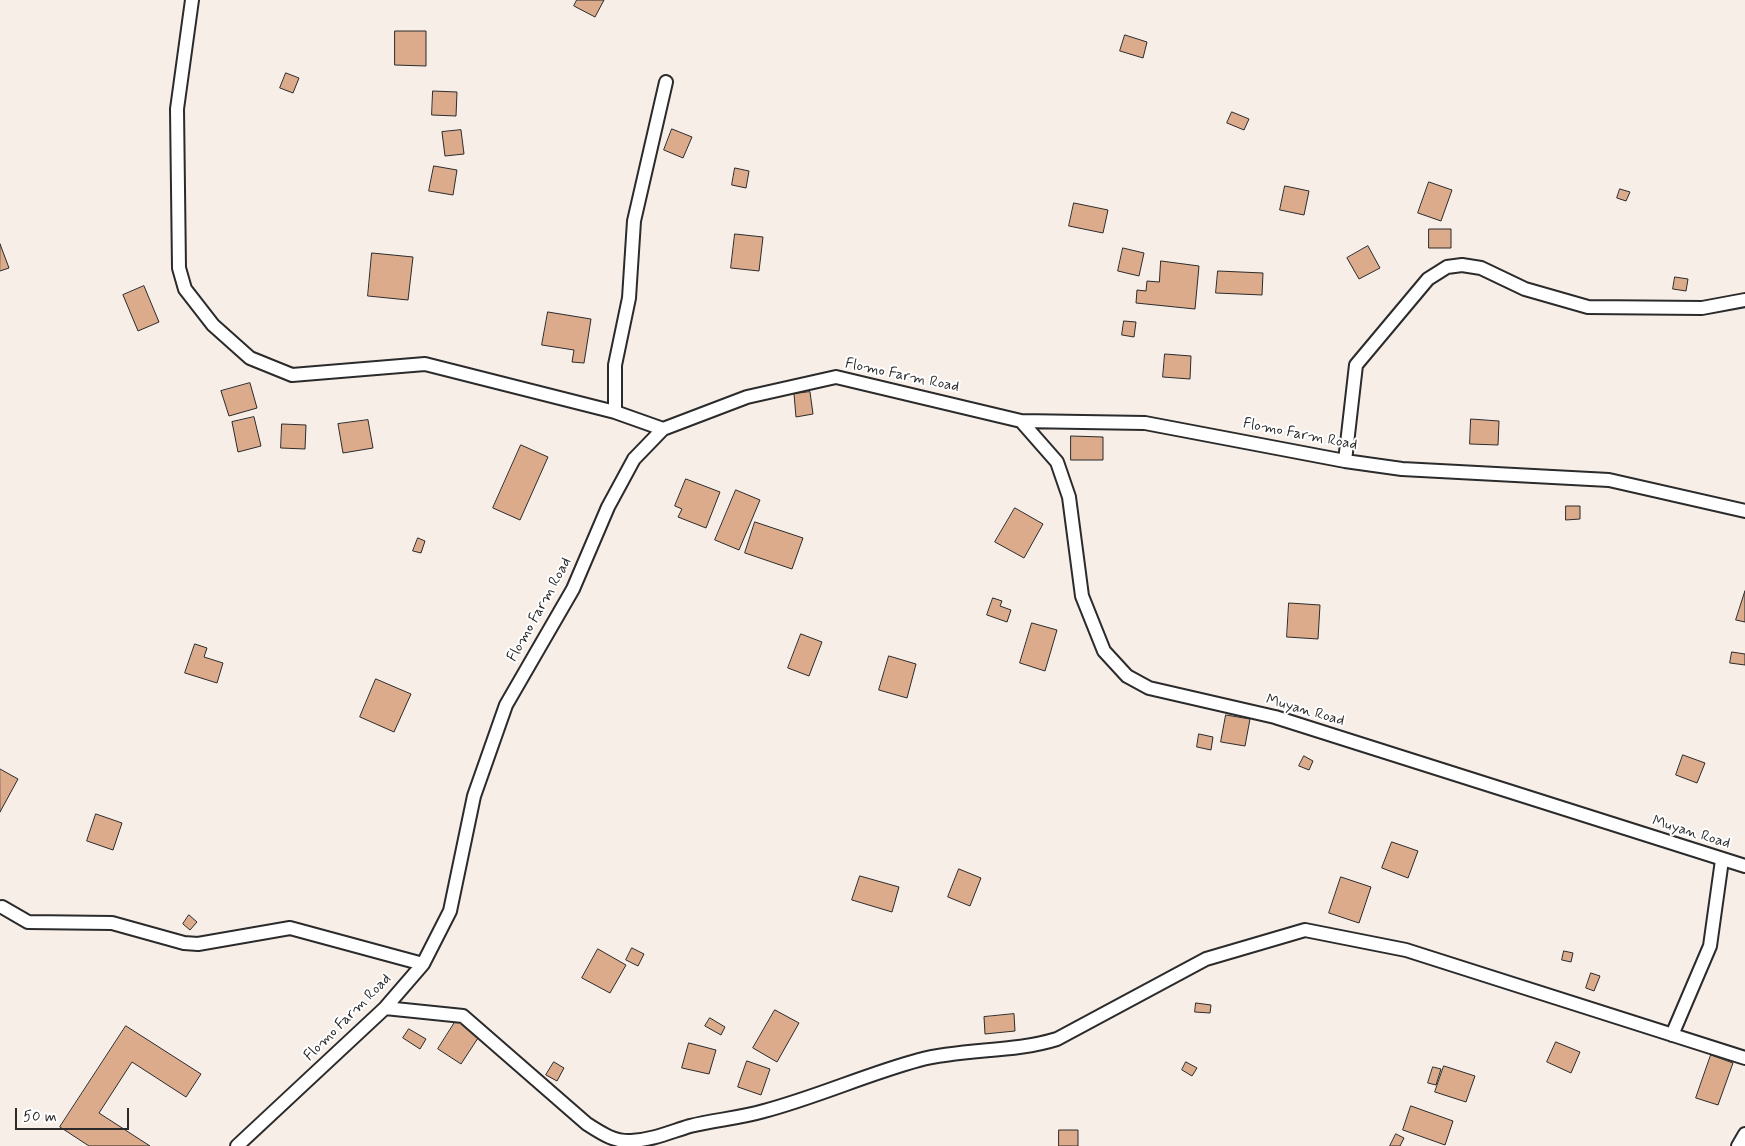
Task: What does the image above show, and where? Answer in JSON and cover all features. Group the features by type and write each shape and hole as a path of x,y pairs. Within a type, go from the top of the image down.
{"street":[{"path":"192,0 177,109 179,268 185,289 213,325 250,358 292,375 425,364 615,412 663,429"},
{"path":"615,412 615,365 629,298 634,221 666,82"},
{"path":"1345,461 1356,365 1428,279 1447,268 1462,265 1481,268 1524,289 1588,307 1702,308 1745,300"},
{"name":"Flomo Farm Road","path":"237,1146 385,1008 423,964 450,911 474,796 506,705 573,589 608,507 634,459 663,429 746,397 836,377 1021,421 1145,423 1345,461 1402,469 1609,480 1745,511"},
{"name":"Muyan Road","path":"1021,421 1057,462 1070,497 1082,596 1104,651 1127,676 1149,688 1275,717 1745,866"},
{"path":"1672,1035 1710,946 1722,860"},
{"path":"2,907 28,922 112,923 184,943 198,944 290,928 423,964"},
{"path":"385,1008 462,1016 587,1124 606,1137 630,1142 659,1137 726,1118 764,1112 918,1060 955,1052 992,1051 1037,1046 1057,1039 1206,959 1305,930 1406,950 1745,1058"},
{"path":"1738,1146 1745,1134"}],"building":[{"path":"577,0 604,0 595,17 574,6"},
{"path":"395,31 426,31 426,66 395,65"},
{"path":"1125,35 1147,42 1143,58 1120,51"},
{"path":"286,73 299,78 293,93 280,88"},
{"path":"433,91 457,92 456,116 432,115"},
{"path":"1232,112 1249,119 1244,130 1227,123"},
{"path":"672,129 692,137 683,158 664,150"},
{"path":"461,130 464,154 445,156 442,132"},
{"path":"434,166 457,170 453,195 429,191"},
{"path":"735,168 749,171 746,188 732,185"},
{"path":"1429,182 1452,190 1441,221 1418,213"},
{"path":"1285,186 1309,191 1304,215 1280,210"},
{"path":"1620,189 1630,192 1626,201 1617,198"},
{"path":"1074,203 1108,210 1103,233 1069,226"},
{"path":"1429,229 1451,229 1451,248 1429,248"},
{"path":"735,234 763,237 759,271 731,268"},
{"path":"0,244 9,268 0,271"},
{"path":"1368,246 1380,268 1359,279 1347,258"},
{"path":"1123,248 1144,253 1139,276 1118,271"},
{"path":"372,253 413,257 408,300 368,296"},
{"path":"1161,261 1199,266 1195,309 1136,303 1137,290 1146,291 1147,281 1159,282"},
{"path":"1218,271 1263,273 1262,295 1216,293"},
{"path":"1675,277 1688,279 1686,291 1673,289"},
{"path":"144,286 159,322 138,331 123,295"},
{"path":"548,312 591,319 584,363 572,362 574,350 542,345"},
{"path":"1124,321 1136,322 1134,337 1122,335"},
{"path":"1165,354 1191,356 1190,379 1163,377"},
{"path":"250,383 257,408 229,416 221,391"},
{"path":"810,392 813,414 796,417 794,394"},
{"path":"254,417 261,446 238,452 232,422"},
{"path":"1471,419 1499,421 1498,445 1470,444"},
{"path":"368,420 373,448 343,453 338,424"},
{"path":"282,424 306,425 305,449 281,448"},
{"path":"1071,436 1103,437 1103,460 1071,460"},
{"path":"521,445 548,457 520,520 493,508"},
{"path":"686,479 720,492 706,528 678,517 682,509 675,506"},
{"path":"736,490 760,500 739,550 715,540"},
{"path":"1566,506 1580,506 1580,519 1566,520"},
{"path":"1015,508 1043,524 1024,558 995,542"},
{"path":"755,522 803,538 792,569 745,553"},
{"path":"418,538 425,541 421,553 413,551"},
{"path":"1745,591 1745,622 1736,620"},
{"path":"993,598 1002,601 1000,606 1011,610 1007,622 987,615"},
{"path":"1289,603 1320,605 1318,639 1287,637"},
{"path":"1032,623 1057,630 1045,671 1020,663"},
{"path":"801,634 822,642 809,676 788,668"},
{"path":"195,644 207,648 204,657 223,663 217,683 185,673"},
{"path":"1732,652 1745,654 1745,665 1730,663"},
{"path":"889,656 916,664 907,698 879,690"},
{"path":"376,679 411,694 394,732 360,717"},
{"path":"1226,715 1250,719 1245,746 1221,742"},
{"path":"1199,734 1213,737 1211,750 1197,747"},
{"path":"1683,755 1705,763 1697,783 1676,775"},
{"path":"1304,756 1313,761 1309,770 1299,766"},
{"path":"0,769 18,779 0,812"},
{"path":"96,814 122,823 113,850 87,841"},
{"path":"1392,842 1418,851 1408,878 1382,868"},
{"path":"959,869 981,878 970,906 948,897"},
{"path":"860,876 899,887 892,912 852,900"},
{"path":"1341,877 1371,887 1359,923 1329,913"},
{"path":"189,915 197,922 190,930 183,924"},
{"path":"632,948 644,954 638,966 626,960"},
{"path":"598,949 626,965 610,993 582,978"},
{"path":"1564,951 1573,953 1571,962 1562,960"},
{"path":"1591,973 1600,976 1594,991 1586,988"},
{"path":"1196,1003 1211,1005 1210,1013 1195,1012"},
{"path":"775,1010 799,1023 777,1062 753,1048"},
{"path":"1014,1014 1015,1031 985,1034 984,1017"},
{"path":"710,1018 725,1027 721,1035 705,1026"},
{"path":"457,1019 480,1035 461,1064 438,1049"},
{"path":"126,1026 201,1074 186,1097 132,1062 99,1113 150,1146 89,1146 60,1127"},
{"path":"409,1029 426,1039 420,1049 403,1038"},
{"path":"1556,1042 1580,1052 1571,1073 1547,1062"},
{"path":"689,1043 716,1050 709,1074 682,1068"},
{"path":"1711,1055 1733,1063 1718,1105 1696,1098"},
{"path":"747,1061 770,1069 761,1095 738,1087"},
{"path":"554,1062 564,1068 557,1081 546,1075"},
{"path":"1186,1062 1197,1068 1192,1076 1182,1070"},
{"path":"1444,1066 1475,1076 1466,1102 1435,1092"},
{"path":"1433,1067 1441,1069 1436,1085 1428,1083"},
{"path":"1411,1106 1453,1121 1445,1145 1403,1130"},
{"path":"1059,1130 1078,1130 1078,1146 1059,1146"},
{"path":"1396,1134 1404,1138 1400,1146 1390,1146"}]}
